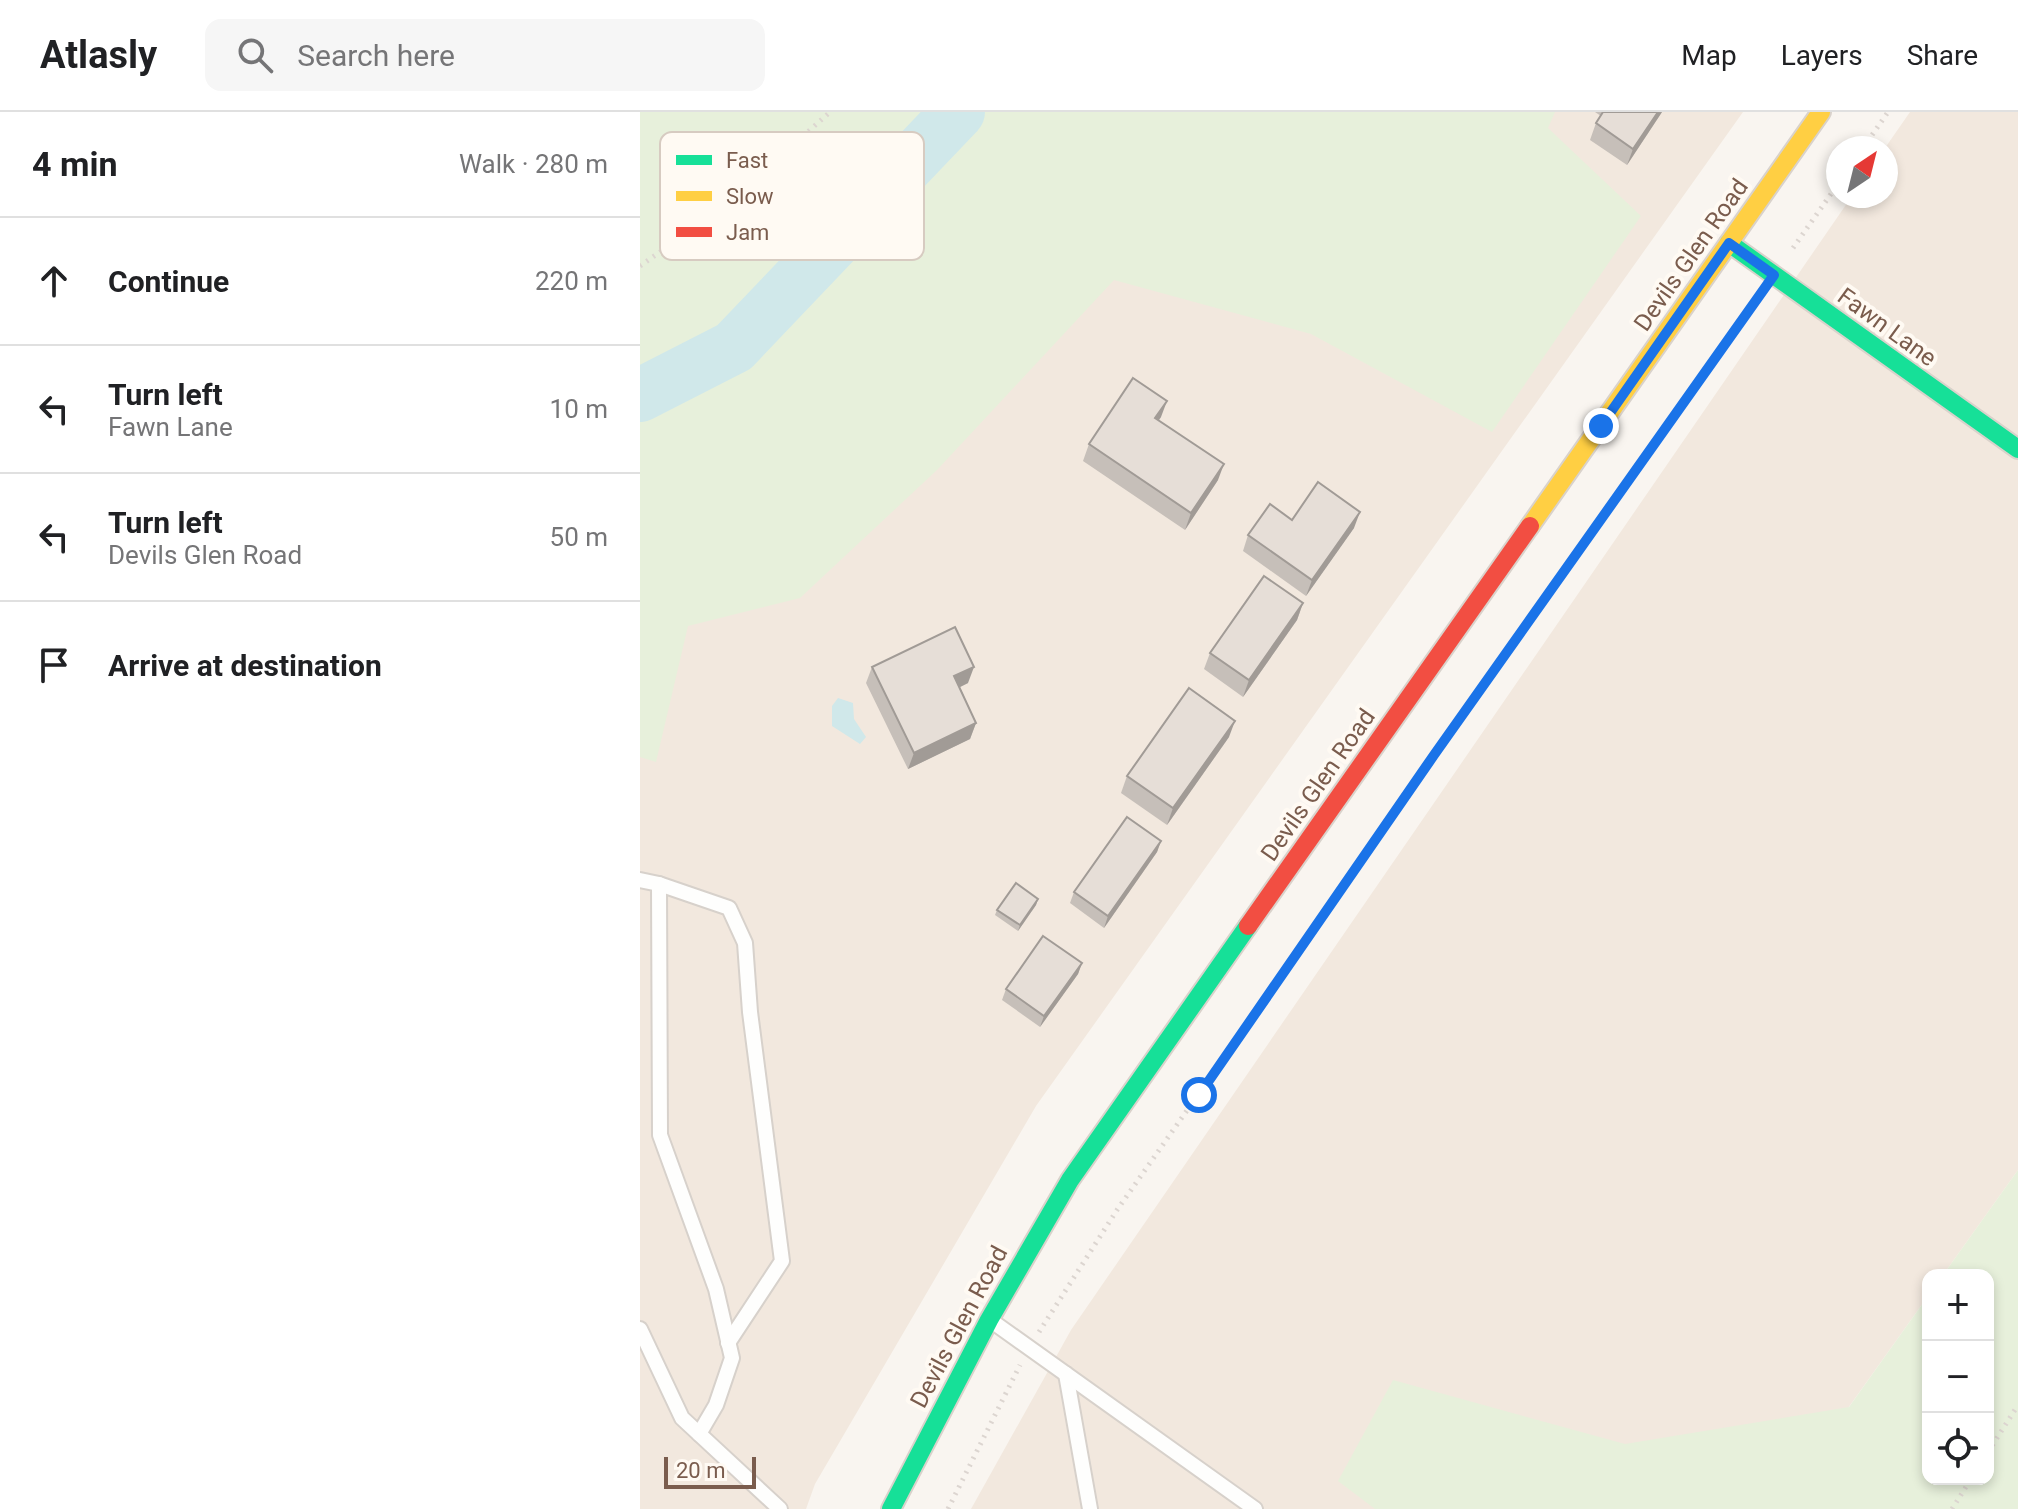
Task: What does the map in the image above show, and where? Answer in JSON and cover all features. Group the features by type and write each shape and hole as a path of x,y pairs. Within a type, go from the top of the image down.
{"main road":[{"name":"Devils Glen Road","path":"891,1509 989,1320 1078,1168 1821,112"},
{"name":"Fawn Lane","path":"1729,243 2018,449"}],"lane":[{"path":"640,880 729,908 745,943 750,1012 782,1261 728,1343"},
{"path":"659,884 660,1135 716,1289 732,1358 716,1405 699,1434"},
{"path":"989,1320 1255,1509"},
{"path":"640,1329 682,1418 780,1509"},
{"path":"1066,1374 1090,1509"}],"path":[{"path":"808,132 830,112"},
{"path":"1871,136 1888,112"},
{"path":"948,1509 1029,1347 1117,1210 1826,201"},
{"path":"640,266 660,252"},
{"path":"1994,1443 2018,1405"},
{"path":"1952,1509 1967,1485"}],"shaded area":[{"path":"1054,112 1743,112 1036,1106 815,1484 806,1509 640,1509 640,498 895,260 924,260 924,233"},
{"path":"1910,112 2018,112 2018,1170 1947,1269 1922,1269 1922,1304 1776,1509 971,1509 1071,1330 1844,208 1898,208 1898,136 1893,136"}],"green space":[{"path":"640,112 1555,112 1548,128 1641,216 1492,432 1311,334 1114,280 937,470 800,598 688,626 656,762 640,757"},
{"path":"2018,1170 2018,1509 1375,1509 1338,1481 1393,1380 1625,1444 1849,1407 1922,1304 1922,1485 1994,1485 1994,1269 1947,1269"}],"water":[{"path":"838,698 853,703 854,719 866,737 860,744 832,726 832,706"}],"building":[{"path":"1603,112 1658,112 1633,149 1596,123"},
{"path":"1133,378 1167,401 1155,418 1224,464 1191,513 1089,444"},
{"path":"1318,482 1360,512 1312,580 1248,535 1270,504 1292,520"},
{"path":"1264,576 1303,603 1249,680 1210,653"},
{"path":"955,627 974,667 954,676 976,723 914,753 872,667"},
{"path":"1189,688 1235,721 1173,808 1127,776"},
{"path":"1127,817 1161,841 1108,916 1074,892"},
{"path":"1016,883 1038,899 1020,925 997,910"},
{"path":"1043,936 1082,963 1044,1016 1006,989"}],"waterway":[{"path":"924,148 958,112"},
{"path":"640,395 734,347 817,260"}],"traffic: fast":[{"path":"1729,243 2018,449"},
{"path":"891,1509 989,1320 1070,1180 1248,926"}],"traffic: slow":[{"path":"1530,526 1821,112"}],"traffic: jam":[{"path":"1248,926 1530,526"}],"route":[{"path":"1199,1095 1434,755 1774,275 1729,243 1601,426"}]}
